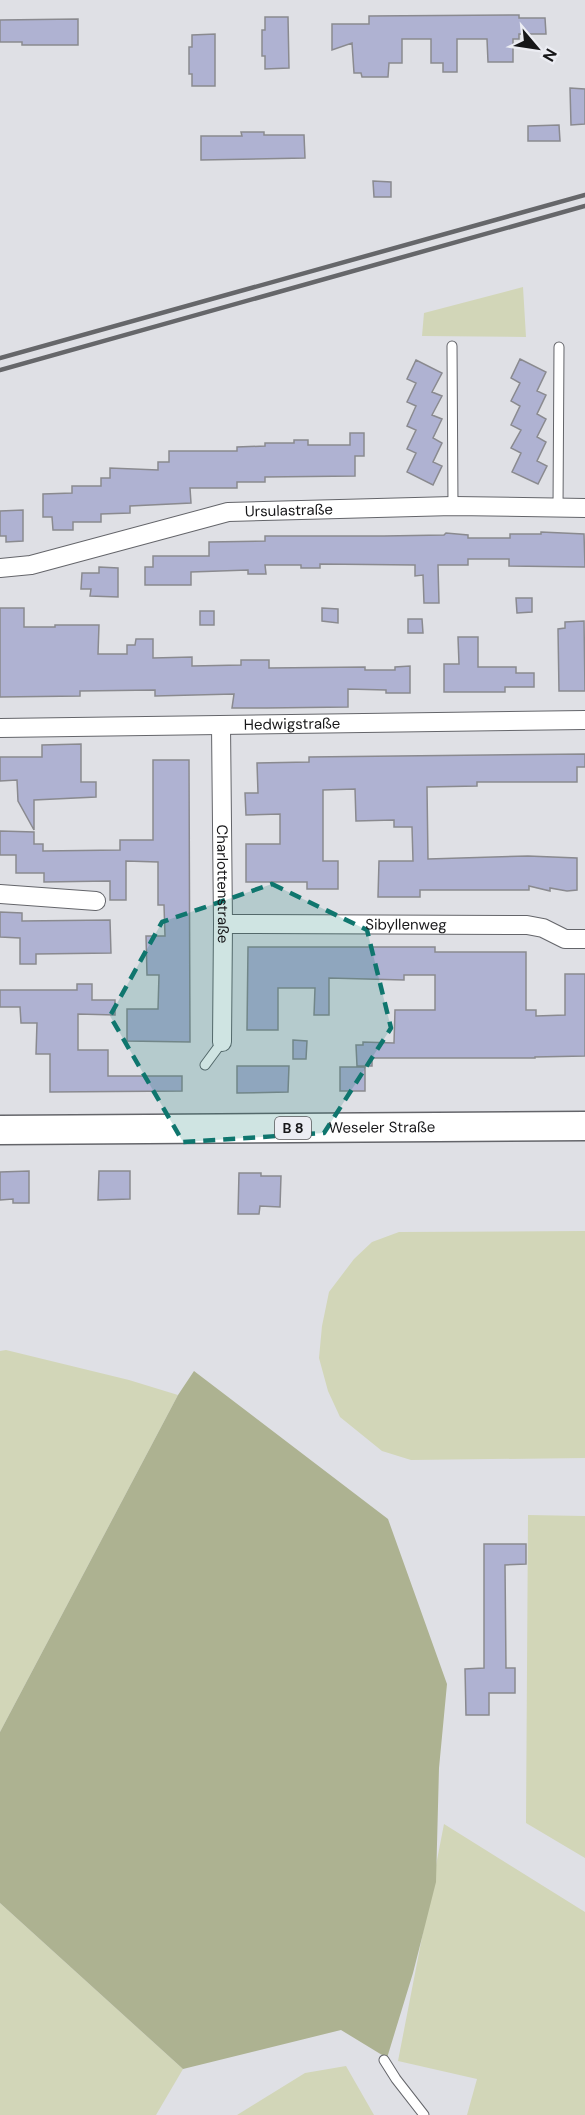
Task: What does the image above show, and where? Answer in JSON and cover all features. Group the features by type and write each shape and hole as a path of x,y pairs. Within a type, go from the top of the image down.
{"main road":[{"name":"Weseler Straße","path":"0,1130 585,1126"}],"street":[{"name":"Ursulastraße","path":"0,568 31,565 228,512 453,506 585,508"},
{"name":"Hedwigstraße","path":"0,728 585,720"},
{"name":"Charlottenstraße","path":"220,724 222,1042"},
{"path":"0,894 96,901"},
{"name":"Sibyllenweg","path":"223,924 527,925 543,928 565,939 585,939"}],"lane":[{"path":"452,346 453,506"},
{"path":"558,508 559,347"},
{"path":"205,1065 222,1042"},
{"path":"384,2060 424,2115"}],"highlighted area":[{"path":"272,884 367,930 391,1028 324,1133 183,1142 110,1016 162,922"}],"green space":[{"path":"523,287 526,337 422,336 424,313"},
{"path":"585,1231 585,1458 411,1460 382,1451 340,1417 328,1391 319,1358 322,1326 329,1292 354,1259 372,1242 399,1232"},
{"path":"6,1350 129,1380 178,1395 0,1732 0,1351"},
{"path":"194,1371 388,1519 447,1684 439,1768 436,1882 413,1973 387,2058 341,2030 183,2069 0,1903 0,1732 178,1395"},
{"path":"528,1515 585,1516 585,1858 526,1823"},
{"path":"444,1824 585,1912 585,2115 467,2115 477,2079 398,2061"},
{"path":"0,1903 183,2069 156,2115 0,2115"},
{"path":"346,2066 374,2115 237,2115 305,2073"}],"building":[{"path":"519,15 519,18 545,18 546,34 519,34 519,39 513,39 513,62 488,62 487,39 457,39 457,72 443,72 443,63 431,63 431,39 402,39 402,63 389,63 388,77 362,77 361,73 354,73 352,43 332,50 332,24 369,24 369,16"},
{"path":"265,17 288,17 289,68 265,69 265,56 262,56 262,30 265,30"},
{"path":"78,19 78,45 22,45 22,42 0,42 0,20"},
{"path":"215,34 215,86 192,86 192,74 189,74 189,47 192,47 192,35"},
{"path":"570,88 585,89 585,124 571,125"},
{"path":"559,125 560,141 528,141 528,126"},
{"path":"241,132 264,132 264,135 304,135 305,158 201,160 201,136 242,136"},
{"path":"373,181 391,182 391,197 374,197"},
{"path":"520,359 546,372 537,391 546,395 537,414 546,419 537,437 546,442 537,461 547,466 538,484 512,472 521,453 511,448 521,430 511,425 520,406 511,401 520,383 511,378"},
{"path":"416,360 442,373 432,392 442,396 432,415 442,419 433,438 442,443 433,462 442,466 433,485 407,472 416,453 407,449 416,430 407,426 416,406 407,402 416,383 407,379"},
{"path":"350,433 364,433 364,456 355,456 355,476 265,477 265,482 237,482 237,488 190,488 191,503 130,506 130,513 101,514 101,522 73,522 73,530 53,530 52,517 43,517 43,494 72,493 72,486 101,486 101,478 110,478 110,468 158,470 158,462 169,462 169,451 237,451 237,447 265,446 265,443 294,443 294,440 308,440 308,445 350,445"},
{"path":"23,510 23,541 6,542 6,536 0,536 0,511"},
{"path":"541,532 584,534 585,567 509,566 509,559 468,559 468,565 438,565 439,603 424,603 423,575 415,576 415,565 320,564 320,568 301,568 301,565 265,565 266,574 248,574 248,570 191,572 191,585 145,585 145,567 153,567 153,556 209,556 209,542 265,541 265,536 384,536 444,535 446,533 468,535 468,538 510,538 510,534 541,534"},
{"path":"99,567 118,568 118,597 90,596 91,589 81,589 82,573 99,573"},
{"path":"516,598 532,598 532,612 517,613"},
{"path":"0,608 24,608 24,627 99,625 98,654 127,654 127,645 135,645 136,639 153,639 153,658 192,657 192,666 241,665 241,660 269,660 269,668 365,667 365,670 395,670 395,667 410,666 410,693 348,689 348,707 266,708 232,708 234,694 155,696 155,690 80,691 80,696 0,697"},
{"path":"322,608 338,609 338,623 322,621"},
{"path":"200,611 214,611 214,625 200,625"},
{"path":"408,619 422,619 423,633 408,633"},
{"path":"584,621 585,691 559,691 558,629 565,628 565,622"},
{"path":"458,637 478,637 478,667 516,667 516,673 534,673 534,687 505,687 505,692 444,692 444,664 459,664"},
{"path":"81,744 81,782 96,782 96,797 34,800 34,830 18,801 17,780 0,781 0,757 42,757 42,745"},
{"path":"585,754 585,767 577,767 577,782 477,782 477,786 427,787 428,859 528,856 577,858 577,890 550,888 550,891 529,886 529,890 420,890 420,897 378,897 379,861 413,861 412,827 394,827 394,820 356,821 355,789 323,790 323,861 338,861 338,889 307,889 307,882 246,882 246,844 280,844 280,814 246,815 245,793 258,793 257,763 309,762 309,757"},
{"path":"153,760 189,760 190,1042 127,1041 127,1009 158,1009 159,975 147,975 146,936 165,936 164,905 158,905 158,862 126,861 126,900 110,900 110,881 44,882 44,873 16,873 16,855 0,855 0,831 34,832 34,844 43,844 43,851 120,850 120,840 153,840"},
{"path":"0,912 22,913 22,921 110,920 111,953 36,954 36,964 20,964 20,938 0,937"},
{"path":"248,947 435,947 435,952 526,952 526,1010 536,1010 536,1016 565,1015 565,974 585,974 585,1056 372,1058 372,1066 357,1066 356,1045 363,1045 363,1042 394,1043 395,1010 435,1010 435,975 404,975 404,980 329,978 329,1015 314,1015 315,988 278,988 278,1030 247,1030"},
{"path":"77,984 92,984 92,1000 115,1000 115,1015 78,1014 78,1050 108,1050 108,1076 182,1076 182,1091 50,1092 50,1054 36,1054 37,1023 21,1023 20,1007 0,1007 0,990 77,990"},
{"path":"293,1040 307,1041 306,1059 293,1059"},
{"path":"237,1066 289,1066 288,1092 237,1093"},
{"path":"340,1067 365,1067 365,1091 340,1091"},
{"path":"29,1171 29,1203 13,1203 13,1199 0,1200 0,1172"},
{"path":"99,1171 130,1171 130,1199 98,1200"},
{"path":"239,1173 281,1176 280,1207 260,1206 259,1214 238,1214"},
{"path":"484,1544 526,1544 526,1564 505,1565 506,1668 515,1668 515,1693 489,1693 489,1715 466,1715 465,1669 484,1668"}],"railway":[{"path":"0,358 585,195"},
{"path":"0,370 585,206"}]}
